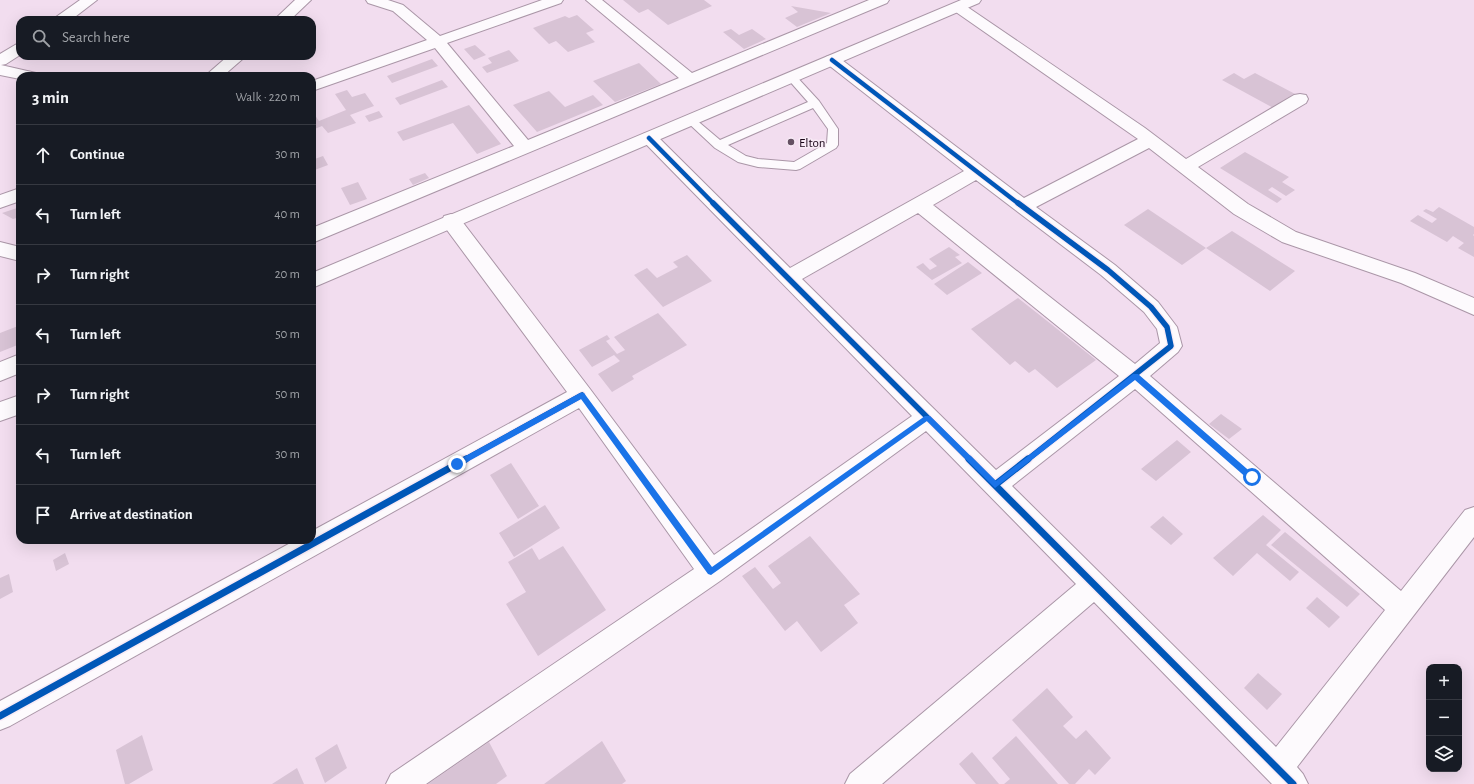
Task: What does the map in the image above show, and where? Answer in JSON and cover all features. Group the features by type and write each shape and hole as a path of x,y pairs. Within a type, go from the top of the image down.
{"main road":[{"path":"67,16 90,0"},
{"path":"286,16 304,0"},
{"path":"373,0 398,8 438,42 525,148"},
{"path":"491,23 512,0"},
{"path":"316,85 556,0"},
{"path":"593,0 690,80"},
{"path":"316,234 880,0"},
{"path":"316,279 966,3 1240,209 1289,238 1408,278 1474,307"},
{"path":"0,61 16,51"},
{"path":"218,72 233,60"},
{"path":"832,60 977,172 1108,270 1151,307 1167,327 1171,346 1136,376 995,485"},
{"path":"0,70 16,73"},
{"path":"1185,167 1300,99"},
{"path":"649,138 1285,776"},
{"path":"1023,206 1150,140"},
{"path":"788,278 977,172"},
{"path":"0,202 16,196"},
{"path":"919,204 1136,376 1403,609"},
{"path":"451,221 582,395 711,572"},
{"path":"0,249 16,253"},
{"path":"0,372 16,365"},
{"path":"316,542 582,395"},
{"path":"0,412 16,406"},
{"path":"401,784 711,572 928,418"},
{"path":"1285,776 1288,755 1474,518"},
{"path":"0,716 312,544"},
{"path":"860,784 1094,585"}],"lane":[{"path":"690,120 719,145 742,159 758,163 796,166 832,145 833,130 815,103 792,77"},
{"path":"719,145 815,103"}],"building":[{"path":"623,0 704,0 712,6 668,25 648,9 639,13"},
{"path":"791,6 831,13 797,27 785,18 798,12"},
{"path":"577,15 594,30 586,33 595,42 568,52 556,41 549,44 533,28 565,16 569,18"},
{"path":"731,29 739,35 752,29 766,39 744,49 723,32"},
{"path":"475,45 486,55 474,60 464,49"},
{"path":"509,50 519,61 487,73 482,67 492,63 488,58"},
{"path":"432,59 438,66 392,83 387,76"},
{"path":"639,63 661,84 615,102 593,81"},
{"path":"1234,73 1244,79 1255,73 1297,95 1275,109 1222,80"},
{"path":"442,80 448,87 400,105 395,98"},
{"path":"347,90 352,97 365,93 374,106 350,115 356,123 328,133 322,126 316,128 316,117 319,121 346,110 335,94"},
{"path":"549,91 565,107 593,95 603,105 537,132 513,105"},
{"path":"469,105 501,144 477,154 453,123 403,141 397,132"},
{"path":"379,111 383,117 369,122 365,116"},
{"path":"1245,152 1289,177 1282,182 1295,190 1286,196 1272,187 1268,190 1282,199 1277,203 1220,168"},
{"path":"323,156 328,165 316,170 316,159"},
{"path":"425,173 429,178 413,185 409,179"},
{"path":"358,182 367,199 350,205 341,188"},
{"path":"1439,207 1474,227 1474,257 1458,248 1464,243 1453,236 1447,242 1410,221 1418,215 1432,223 1437,219 1423,211 1426,209 1433,212"},
{"path":"16,208 16,218 13,219 2,213"},
{"path":"1148,209 1206,248 1182,265 1124,225"},
{"path":"1232,231 1295,271 1270,291 1206,248"},
{"path":"949,247 960,255 955,257 962,263 932,280 916,267 923,263 930,270 937,266 929,259"},
{"path":"687,255 712,281 663,307 634,275 647,268 657,278 678,267 673,262"},
{"path":"968,262 982,273 947,295 934,284"},
{"path":"1018,298 1096,360 1057,388 1035,369 1029,373 1015,361 1010,365 971,329"},
{"path":"658,313 687,345 632,376 634,379 612,392 598,374 620,361 614,355 592,367 579,350 607,335 610,339 606,341 617,354 625,350 614,337"},
{"path":"16,327 16,346 0,352 0,333"},
{"path":"1221,414 1242,429 1229,439 1209,424"},
{"path":"1177,440 1191,452 1156,481 1141,469"},
{"path":"511,463 539,506 518,519 490,475"},
{"path":"545,505 560,528 514,557 499,533"},
{"path":"1263,515 1281,530 1266,545 1299,572 1290,581 1257,553 1233,576 1213,558"},
{"path":"1163,516 1183,534 1171,545 1150,527"},
{"path":"1285,532 1360,594 1347,607 1271,545"},
{"path":"810,536 860,594 844,605 858,623 821,652 797,621 785,631 742,576 755,567 773,589 781,583 768,566"},
{"path":"563,546 606,610 538,656 506,604 526,592 508,562 532,548 539,560"},
{"path":"65,553 69,564 56,571 53,560"},
{"path":"9,574 13,592 0,599 0,578"},
{"path":"1317,597 1340,617 1329,628 1306,608"},
{"path":"1258,673 1282,694 1267,710 1244,688"},
{"path":"1047,688 1073,717 1063,726 1076,739 1086,730 1111,758 1095,775 1089,769 1075,784 1069,784 1012,720"},
{"path":"142,735 153,770 129,784 125,784 116,750"},
{"path":"1016,736 1058,784 1004,784 1010,779 992,758"},
{"path":"602,741 626,781 622,784 544,784"},
{"path":"489,742 507,776 496,784 428,784"},
{"path":"337,744 347,768 325,783 315,758"},
{"path":"972,752 999,784 976,784 959,764"},
{"path":"297,768 304,784 272,784"}],"cycle path":[{"path":"832,60 977,172 1108,270 1151,307 1167,327 1171,346 1135,376 995,485"},
{"path":"649,138 1293,784"},
{"path":"316,542 582,395"},
{"path":"0,716 312,544"}],"place":[{"name":"Elton","path":"791,142"}],"route":[{"path":"457,464 582,395 711,572 928,418 995,485 1136,376 1252,477"}]}
